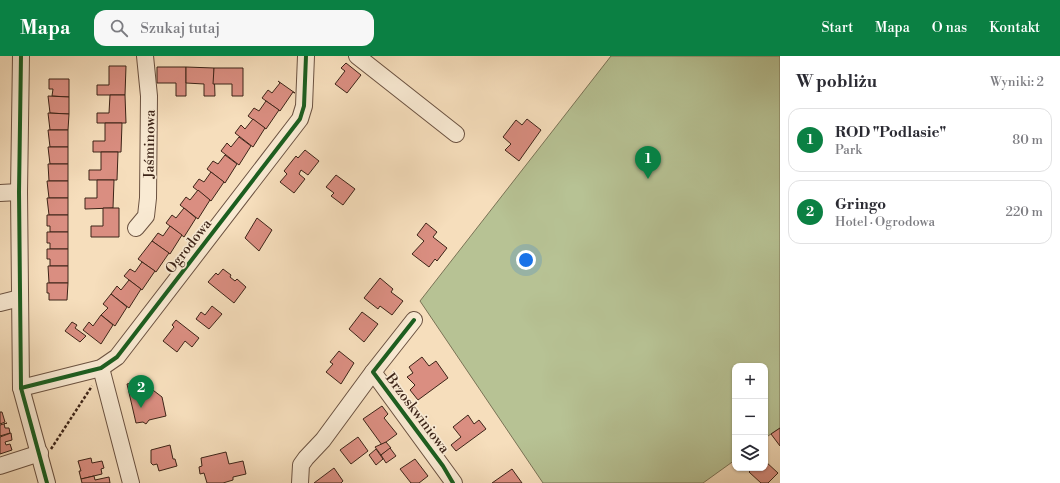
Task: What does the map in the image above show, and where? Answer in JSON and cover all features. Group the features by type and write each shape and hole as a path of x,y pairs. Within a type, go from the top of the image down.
{"street":[{"path":"21,56 19,192 22,388 45,451 47,483"},
{"name":"Jaśminowa","path":"136,228 146,216 148,198 150,96 145,56"},
{"name":"Ogrodowa","path":"22,388 102,371 117,357 300,119 304,106 306,56"},
{"path":"357,56 456,134"},
{"path":"0,193 19,192"},
{"path":"0,303 20,298"},
{"name":"Brzoskwiniowa","path":"414,320 373,372 454,483"},
{"path":"102,371 131,483"},
{"path":"300,483 301,465 323,440 373,372"},
{"path":"0,466 45,451"}],"path":[{"path":"45,451 102,371"}],"green space":[{"path":"611,56 780,56 780,428 768,436 768,363 732,363 732,462 703,483 543,483 420,301"}],"building":[{"path":"346,63 361,75 347,93 335,84 345,71 341,68"},
{"path":"109,66 126,66 125,95 97,95 97,85 109,85"},
{"path":"157,67 186,67 186,96 176,96 176,83 157,83"},
{"path":"186,67 214,68 215,96 204,96 204,84 186,83"},
{"path":"214,68 243,68 243,96 232,96 232,84 213,84"},
{"path":"49,79 69,79 69,97 52,96 53,89 49,89"},
{"path":"278,81 295,93 293,92 280,111 262,98 268,90 272,93 280,83"},
{"path":"110,95 125,95 126,123 97,123 97,113 109,113"},
{"path":"48,96 69,97 69,114 50,113"},
{"path":"266,101 279,110 266,129 248,116 254,108 259,111"},
{"path":"48,113 69,114 68,130 50,130"},
{"path":"253,119 265,128 253,147 235,133 241,125 245,129"},
{"path":"527,119 541,130 519,161 505,150 511,144 503,137 516,120 522,125"},
{"path":"105,123 122,123 121,152 93,152 93,141 105,141"},
{"path":"48,130 68,130 68,147 50,147"},
{"path":"239,137 251,146 239,165 221,151 227,143 231,147"},
{"path":"48,147 68,147 68,164 50,164"},
{"path":"305,150 319,161 308,175 301,170 299,174 305,179 294,193 280,182 287,174 284,171 296,156 298,158"},
{"path":"101,152 118,152 117,180 89,180 89,170 101,170"},
{"path":"225,155 237,164 225,183 207,169 213,161 218,164"},
{"path":"48,164 68,164 68,181 49,181"},
{"path":"211,172 224,182 211,201 193,187 199,179 204,182"},
{"path":"336,175 355,189 343,205 331,196 334,193 326,187"},
{"path":"97,180 114,180 113,208 85,209 85,198 97,198"},
{"path":"47,181 68,181 68,198 49,198"},
{"path":"198,190 210,200 198,219 180,205 186,197 190,200"},
{"path":"47,198 68,198 68,215 49,215"},
{"path":"103,208 119,208 119,237 91,237 91,226 103,226"},
{"path":"184,208 196,218 184,237 166,223 172,215 176,218"},
{"path":"47,215 68,215 68,232 50,232 50,226 47,226"},
{"path":"257,218 272,230 259,251 245,238"},
{"path":"426,223 437,232 433,237 447,248 437,261 435,259 429,267 412,254 424,241 417,235"},
{"path":"170,226 182,235 170,254 152,241 158,233 163,236"},
{"path":"47,232 68,232 68,249 50,249 50,243 47,243"},
{"path":"152,241 169,253 156,272 138,259"},
{"path":"47,249 68,249 68,266 50,266 50,259 47,259"},
{"path":"142,262 155,271 142,290 124,276 130,269 135,272"},
{"path":"48,266 68,266 68,283 49,283"},
{"path":"223,269 231,275 230,277 235,281 237,279 246,287 234,303 208,282 216,273 218,275"},
{"path":"380,278 393,289 391,292 403,301 392,315 380,306 378,309 364,298"},
{"path":"129,280 141,289 129,308 111,294 117,286 121,290"},
{"path":"47,283 68,283 67,300 49,300"},
{"path":"111,294 127,307 115,326 101,315 108,308 103,304"},
{"path":"212,306 222,314 209,329 196,319 201,312 205,315"},
{"path":"362,312 378,324 364,342 349,329"},
{"path":"101,315 113,325 101,344 83,330 89,322 93,326"},
{"path":"176,320 199,338 192,347 185,341 177,352 163,341 174,327 172,325"},
{"path":"72,322 77,325 75,328 86,336 80,342 65,331"},
{"path":"339,351 354,363 341,384 326,372 333,364 330,362"},
{"path":"422,357 429,366 436,361 448,378 418,400 410,390 415,385 407,377 413,373 409,367"},
{"path":"141,381 162,397 166,416 149,420 146,424 143,422 136,423 127,384"},
{"path":"382,406 388,414 384,418 397,434 382,445 363,419"},
{"path":"0,412 2,412 5,422 0,424"},
{"path":"468,415 474,424 479,420 486,429 456,451 451,445 461,437 453,427"},
{"path":"7,423 4,424 5,428 9,428 10,433 0,436 0,425"},
{"path":"780,428 780,446 771,434"},
{"path":"11,433 12,440 5,442 6,445 10,444 12,450 0,454 0,437"},
{"path":"358,437 368,451 351,464 340,450"},
{"path":"386,442 391,448 381,455 375,447"},
{"path":"170,445 173,459 175,459 177,466 159,471 157,464 153,465 151,463 151,450"},
{"path":"390,448 396,456 386,463 381,455"},
{"path":"376,449 383,459 376,465 369,455"},
{"path":"226,452 229,464 243,461 246,474 233,477 233,480 223,483 207,483 204,473 200,474 199,467 202,466 201,458"},
{"path":"91,458 92,463 102,461 104,468 101,469 102,474 81,479 79,471 81,471 78,461"},
{"path":"415,459 428,476 419,483 411,483 400,469"},
{"path":"768,464 778,473 768,483 761,483 749,472 768,471"},
{"path":"334,468 343,481 341,483 314,483"},
{"path":"512,469 522,483 492,483"},
{"path":"94,476 95,480 109,477 110,483 82,483 81,479"}],"cycle path":[{"path":"21,56 19,192 21,388 47,483"},
{"path":"21,388 101,368 117,357 300,119 304,106 306,56"},
{"path":"414,320 373,372 443,466 453,483"}],"place":[{"name":"ROD \"Podlasie\"","path":"648,179"},
{"name":"Gringo","path":"141,408"}]}
